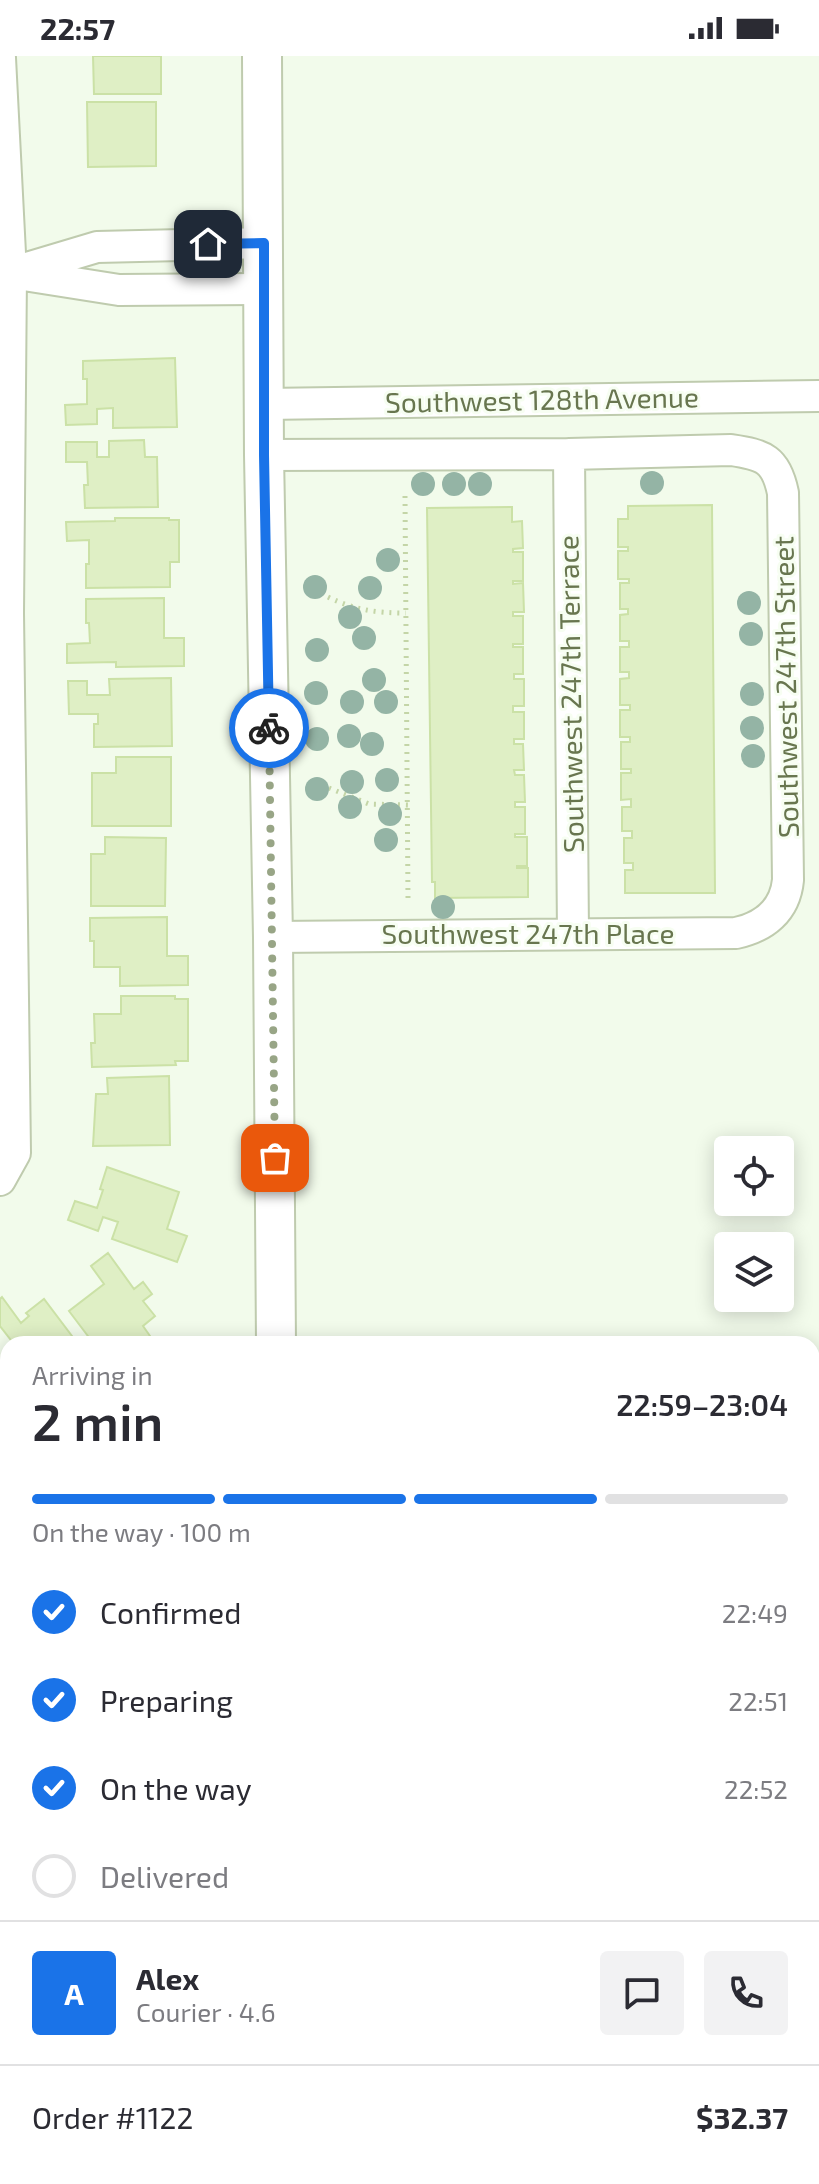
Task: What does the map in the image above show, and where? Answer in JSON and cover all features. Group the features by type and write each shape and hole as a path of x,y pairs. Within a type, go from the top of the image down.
{"street":[{"path":"262,56 276,1336"},
{"path":"0,58 5,273 4,613 15,1153 0,1180"},
{"path":"5,273 97,247 264,243"},
{"path":"5,273 119,290 265,289"},
{"name":"Southwest 128th Avenue","path":"265,404 819,396"},
{"name":"Southwest 247th Street","path":"569,454 731,450 756,454 772,464 780,479 783,493 788,834 787,886 777,911"},
{"path":"264,455 569,454"},
{"name":"Southwest 247th Terrace","path":"569,454 573,934"},
{"name":"Southwest 247th Place","path":"273,937 736,933 759,926 777,911"}],"path":[{"path":"405,496 408,899"},
{"path":"328,597 369,611 406,613"},
{"path":"329,788 369,804 408,805"}],"building":[{"path":"93,56 161,56 161,94 94,94"},
{"path":"87,102 156,102 156,166 88,167"},
{"path":"175,358 177,427 113,428 113,408 97,409 97,424 66,425 65,405 87,404 83,361"},
{"path":"144,440 145,457 157,457 158,507 85,508 87,462 66,462 66,442 97,442 97,457 109,457 109,441"},
{"path":"712,505 715,893 625,893 625,870 633,870 633,863 624,863 624,838 632,838 632,831 622,831 622,807 631,807 631,799 621,800 621,773 631,773 631,769 621,769 621,742 630,742 630,737 620,737 620,710 630,710 630,705 620,705 620,679 629,678 629,672 620,672 620,647 629,647 629,641 620,641 620,615 628,614 628,609 620,609 620,583 629,583 629,579 618,579 618,551 628,551 628,547 618,547 618,519 628,519 628,506"},
{"path":"512,507 512,522 522,521 523,548 513,549 513,552 523,552 523,581 513,581 513,584 523,583 524,612 513,612 513,616 523,616 523,644 513,644 513,647 523,647 523,674 514,674 514,679 524,679 524,706 513,706 513,712 524,712 524,739 514,739 514,744 523,744 524,770 514,770 515,775 524,775 525,802 515,802 515,807 525,807 525,834 515,834 515,837 527,837 527,866 517,868 528,868 528,897 435,898 435,882 432,882 427,508"},
{"path":"115,518 179,520 179,562 170,562 170,587 86,588 89,540 67,541 66,522 115,521"},
{"path":"164,598 164,638 184,638 184,666 116,667 116,662 67,663 67,644 90,643 86,599"},
{"path":"171,678 172,746 94,747 94,724 98,724 98,714 69,714 68,681 87,681 87,695 110,695 109,679"},
{"path":"116,757 171,757 171,826 92,826 92,773 116,773"},
{"path":"105,837 166,838 165,906 91,906 91,854 105,854"},
{"path":"167,917 167,956 188,956 188,985 120,986 120,967 94,967 90,918"},
{"path":"121,996 175,996 175,999 188,999 188,1061 175,1061 176,1065 92,1067 94,1014 121,1014"},
{"path":"169,1076 170,1145 93,1146 96,1094 108,1094 107,1078"},
{"path":"107,1167 179,1192 167,1229 187,1236 177,1262 112,1239 118,1222 103,1217 98,1231 68,1220 75,1201 97,1208"},
{"path":"108,1253 134,1289 143,1282 152,1294 143,1301 155,1316 143,1326 150,1336 88,1336 69,1311 104,1284 91,1266"},
{"path":"2,1297 21,1323 29,1316 26,1313 44,1299 72,1336 8,1336 0,1326"}],"way so far":[{"path":"269,728 275,1158"}],"route":[{"path":"208,244 264,243 269,728"}]}
